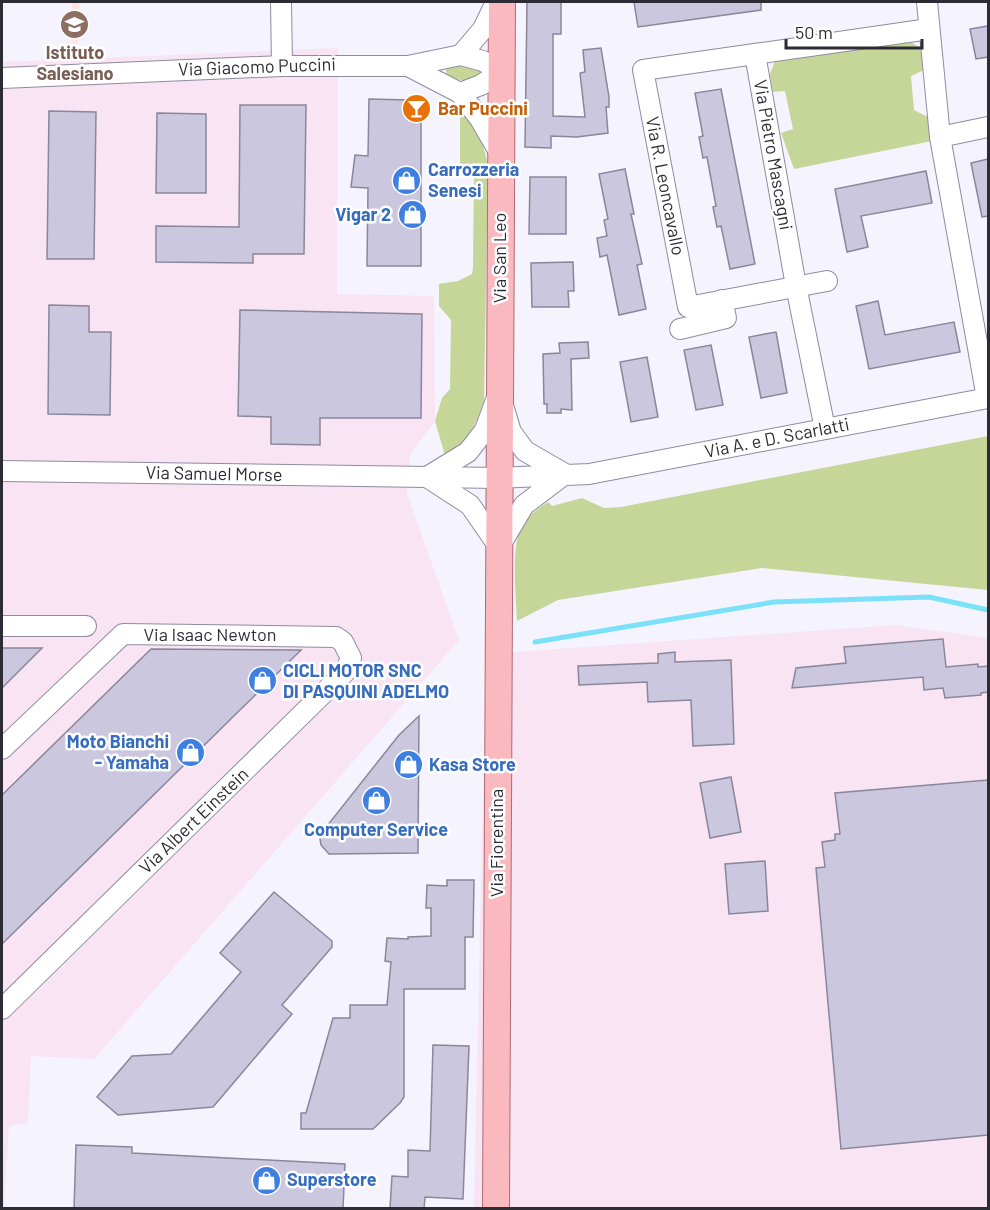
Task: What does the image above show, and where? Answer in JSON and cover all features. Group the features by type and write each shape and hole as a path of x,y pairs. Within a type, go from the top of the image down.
{"main road":[{"name":"Via San Leo","path":"499,478 502,2"},
{"name":"Via Fiorentina","path":"496,1209 499,478"}],"street":[{"path":"281,2 282,66"},
{"path":"461,55 483,29 496,2"},
{"path":"927,2 940,137 988,398"},
{"name":"Via Pietro Mascagni","path":"825,429 796,286 755,54 929,29"},
{"name":"Via R. Leoncavallo","path":"755,54 643,70 688,307 827,281"},
{"path":"408,66 461,55 483,61 501,72 481,85 460,93 480,119 501,156"},
{"name":"Via Giacomo Puccini","path":"2,78 282,66 408,66 460,93"},
{"path":"940,137 988,127"},
{"path":"680,329 726,318 722,300"},
{"path":"499,392 511,432 525,451 565,474 524,505 499,547 470,505 427,477 468,452 485,430 499,392"},
{"name":"Via A. e D. Scarlatti","path":"499,478 589,474 988,398"},
{"name":"Via Samuel Morse","path":"2,471 499,478"},
{"path":"2,626 86,626"},
{"name":"Via Isaac Newton","path":"2,749 123,634 321,635"},
{"name":"Via Albert Einstein","path":"2,1009 345,672 351,658 343,642 336,637 321,635"}],"shaded area":[{"name":"Istituto Salesiano","path":"72,2 79,2 78,47 72,49"},
{"path":"338,48 337,294 434,296 435,421 410,454 407,494 459,640 94,1059 31,1056 28,1123 9,1126 4,1208 2,1208 2,62"},
{"path":"896,625 988,638 988,1208 474,1208 486,654"}],"green space":[{"path":"908,40 920,48 924,70 911,76 914,110 928,117 932,141 794,169 781,133 793,129 785,91 773,92 770,74 775,61"},
{"path":"446,66 475,68 482,74 467,80 460,80 446,74"},
{"path":"460,108 479,134 488,166 484,402 470,434 446,459 435,421 442,398 450,389 451,320 439,306 439,284 458,281 472,274 473,267 474,172 460,169"},
{"path":"988,436 988,590 762,568 558,600 517,621 515,566 518,536 530,516 548,502 552,506 582,498 604,508 621,507"}],"building":[{"path":"527,2 561,2 561,34 553,34 553,116 585,117 580,73 585,72 583,50 601,48 609,97 609,107 606,107 608,133 577,137 551,136 551,148 525,147"},
{"path":"634,2 761,2 761,10 638,27"},
{"path":"988,26 988,57 976,59 970,29"},
{"path":"721,89 755,264 730,269 721,226 717,227 713,207 716,206 707,157 703,158 699,137 703,136 695,93"},
{"path":"369,99 409,100 408,103 421,103 421,266 367,266 368,188 351,187 355,155 368,156"},
{"path":"240,105 306,105 304,254 253,254 253,263 156,262 156,226 239,227"},
{"path":"49,111 96,112 94,259 47,259"},
{"path":"157,113 206,114 206,193 156,193"},
{"path":"988,159 988,216 982,217 971,163"},
{"path":"625,169 634,214 631,214 642,264 637,265 646,309 619,315 607,255 600,257 597,238 607,236 604,220 608,219 599,174"},
{"path":"926,171 932,203 861,216 868,247 847,252 835,189"},
{"path":"530,177 566,177 566,234 529,234"},
{"path":"573,262 574,291 568,291 569,307 532,307 531,263"},
{"path":"878,301 885,335 954,322 960,352 869,369 856,306"},
{"path":"49,305 89,306 89,332 111,332 110,415 48,414"},
{"path":"240,310 422,314 421,418 320,418 320,445 271,444 271,417 238,416"},
{"path":"776,332 787,393 761,398 749,337"},
{"path":"588,342 589,358 571,359 572,410 561,409 561,413 547,413 547,404 544,404 543,354 560,353 559,343"},
{"path":"711,345 723,405 696,410 684,350"},
{"path":"647,357 658,417 631,422 620,362"},
{"path":"943,639 946,667 978,664 978,667 988,666 988,692 981,693 981,695 945,698 943,688 924,690 923,677 792,688 796,668 846,663 844,647"},
{"path":"2,648 42,648 2,688"},
{"path":"151,649 301,650 2,944 2,795"},
{"path":"675,652 675,662 731,660 734,744 693,746 691,700 648,702 647,682 579,685 578,666 658,663 658,654"},
{"path":"419,716 418,853 329,854 321,845 320,839 323,831 399,735"},
{"path":"731,777 741,832 710,838 700,783"},
{"path":"988,780 988,1135 841,1149 816,868 825,867 822,842 835,840 835,834 840,834 835,793"},
{"path":"765,861 768,911 729,914 725,864"},
{"path":"447,880 474,880 473,937 465,937 465,989 404,989 404,1097 373,1129 301,1129 301,1113 306,1113 333,1018 350,1018 350,1005 387,1005 391,962 385,961 387,938 408,939 408,937 431,936 431,908 426,908 427,885 447,886"},
{"path":"274,892 332,941 332,947 282,1005 292,1014 213,1107 118,1115 97,1097 132,1056 171,1054 241,972 220,953"},
{"path":"433,1045 469,1046 463,1199 425,1197 424,1209 390,1208 392,1176 408,1177 408,1150 430,1151"},
{"path":"76,1145 132,1147 132,1153 345,1164 343,1209 74,1209"}],"waterway":[{"path":"535,642 774,602 929,597 988,610"}],"place":[{"name":"Istituto Salesiano","path":"75,24"},
{"name":"Bar Puccini","path":"417,109"},
{"name":"Carrozzeria Senesi","path":"407,180"},
{"name":"Vigar 2","path":"412,215"},
{"name":"CICLI MOTOR SNC DI PASQUINI ADELMO","path":"262,681"},
{"name":"Moto Bianchi - Yamaha","path":"190,752"},
{"name":"Kasa Store","path":"408,765"},
{"name":"Computer Service","path":"376,801"},
{"name":"Superstore","path":"266,1180"}]}
